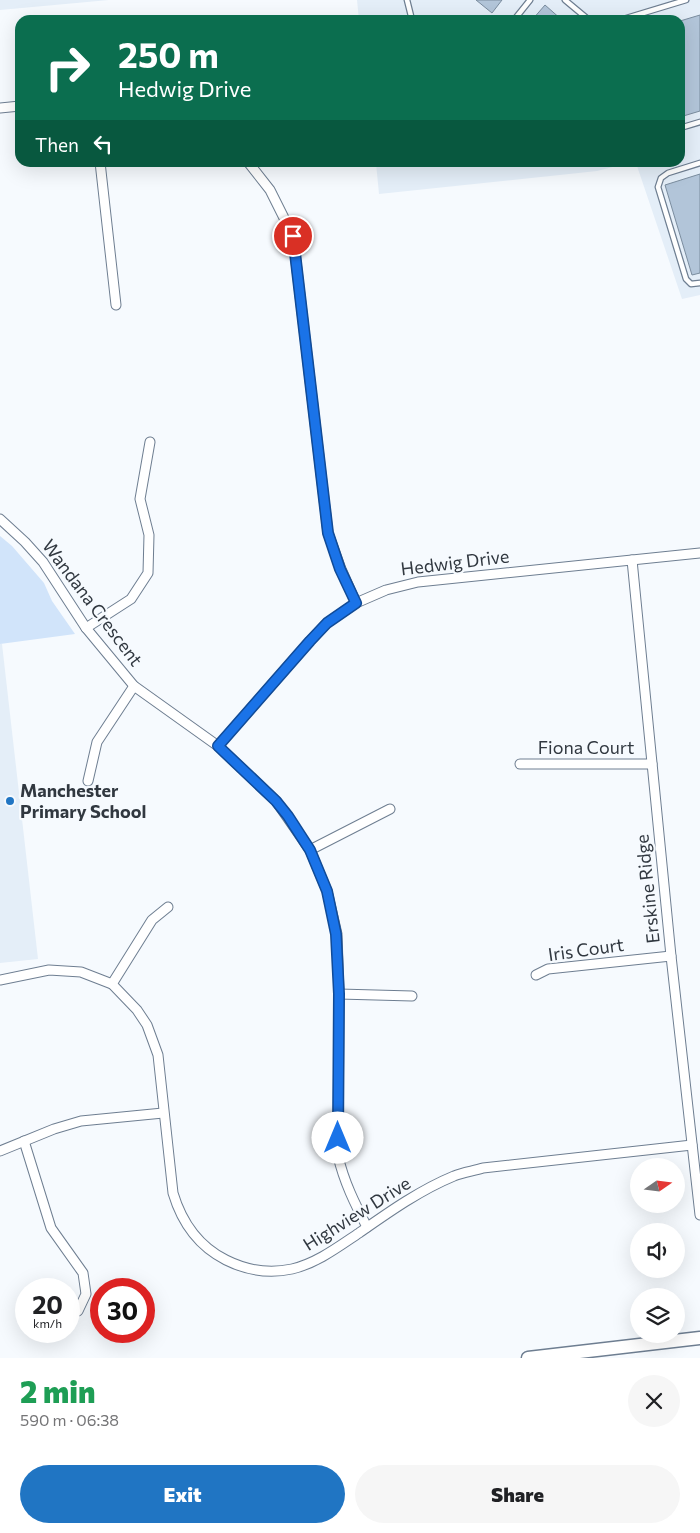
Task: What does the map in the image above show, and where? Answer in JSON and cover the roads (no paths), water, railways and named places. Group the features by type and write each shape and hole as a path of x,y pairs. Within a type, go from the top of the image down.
{"main road":[{"path":"528,1358 700,1338"}],"street":[{"path":"0,108 15,106"},
{"path":"101,167 116,305"},
{"path":"252,167 270,190 293,236 328,533 340,569 356,603"},
{"path":"86,628 131,599 148,573 149,535 140,499 150,442"},
{"name":"Wandana Crescent","path":"0,519 43,562 86,628 134,686 218,746 276,801 310,850 327,891 336,934 339,994 338,1156 343,1177 367,1227"},
{"name":"Hedwig Drive","path":"218,746 327,623 356,603 386,590 418,582 700,553"},
{"name":"Erskine Ridge","path":"632,560 671,956 700,1215"},
{"path":"88,781 96,742 134,686"},
{"name":"Fiona Court","path":"520,764 652,764"},
{"path":"310,850 390,809"},
{"path":"112,984 152,920 168,907"},
{"name":"Iris Court","path":"536,975 548,969 671,956"},
{"name":"Highview Drive","path":"0,980 49,970 81,972 112,984 137,1010 147,1025 158,1055 173,1194 179,1213 201,1243 214,1254 242,1268 275,1271 292,1269 316,1261 433,1186 456,1175 484,1168 692,1145"},
{"path":"339,994 412,996"},
{"path":"0,1151 54,1129 81,1121 163,1113"},
{"path":"24,1141 51,1228 83,1273 86,1294 80,1307"}],"lane":[{"path":"407,0 411,15"},
{"path":"518,15 530,0"},
{"path":"566,0 583,15"},
{"path":"636,15 686,0"},
{"path":"685,126 700,122"},
{"path":"700,163 668,173 661,178 658,187 686,279 691,284 700,283"}],"place":[{"name":"Manchester Primary School","path":"10,801"}]}
